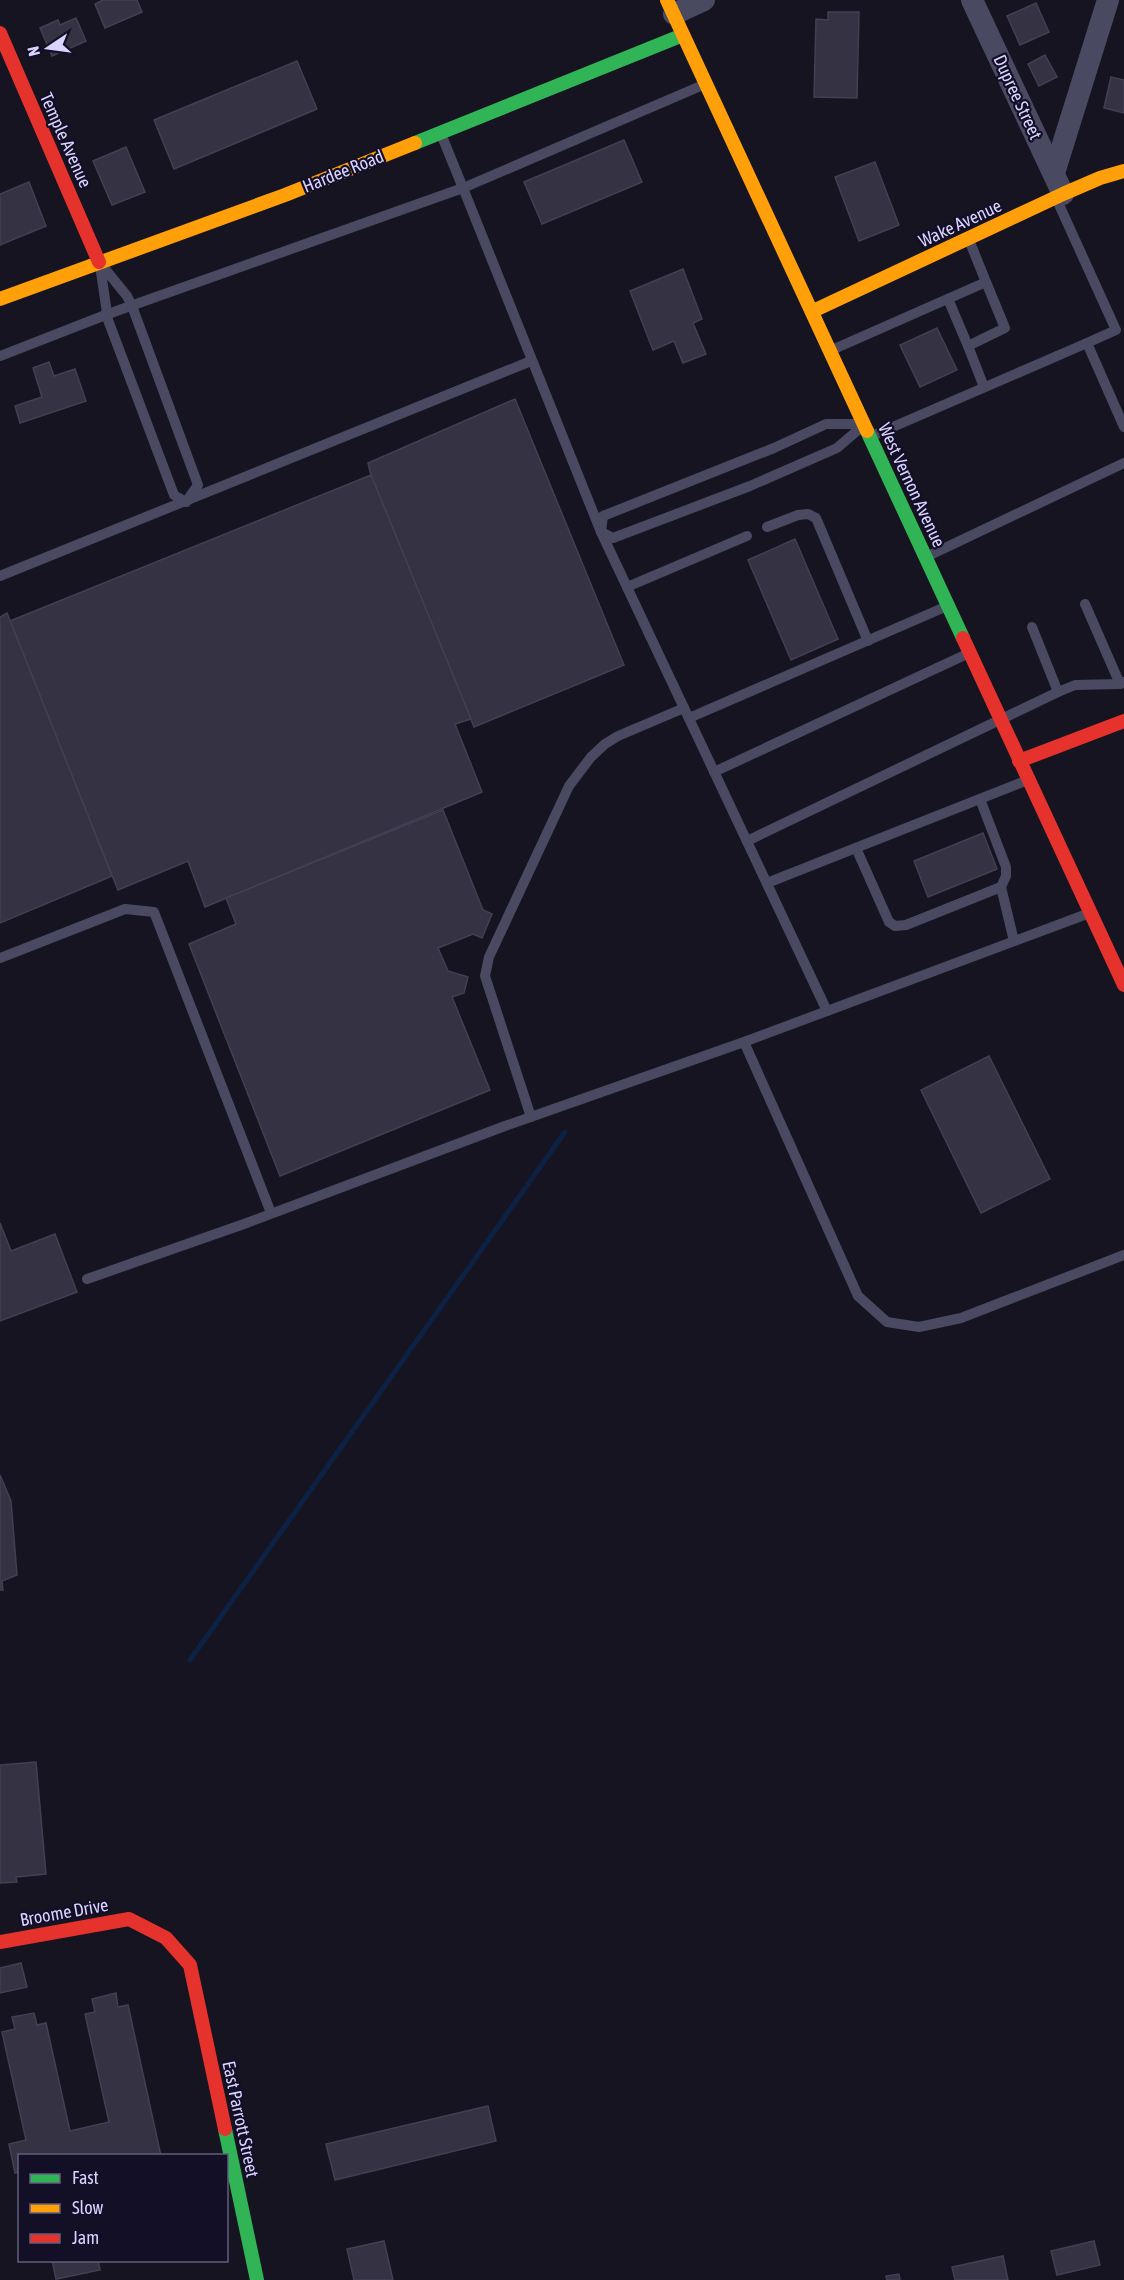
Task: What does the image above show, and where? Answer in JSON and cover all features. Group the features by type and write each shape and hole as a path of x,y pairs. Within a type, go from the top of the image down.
{"street":[{"path":"670,7 704,0"},
{"name":"Dupree Street","path":"972,0 1054,173 1060,196"},
{"path":"1054,173 1108,0"},
{"name":"West Vernon Avenue","path":"670,7 1124,985"},
{"name":"Temple Avenue","path":"0,33 99,262"},
{"name":"Hardee Road","path":"0,299 285,195 683,35"},
{"name":"Wake Avenue","path":"813,312 1060,196 1100,178 1124,171"},
{"path":"1019,761 1124,721"},
{"name":"Broome Drive","path":"0,1942 129,1919 166,1938 190,1965"},
{"name":"East Parrott Street","path":"190,1965 257,2280"}],"lane":[{"path":"0,356 108,314 463,188 706,84"},
{"path":"440,132 601,532 827,1011"},
{"path":"601,532 613,538 750,486 837,448 867,430 984,387 1120,328 1060,196"},
{"path":"968,346 1005,328 969,238"},
{"path":"99,262 127,296 132,306 198,485 186,502"},
{"path":"99,262 108,314 174,495 186,502"},
{"path":"831,351 986,282"},
{"path":"948,299 984,387"},
{"path":"1087,343 1123,423"},
{"path":"0,576 531,361"},
{"path":"601,532 603,516 774,448 826,424 867,430"},
{"path":"925,557 1124,463"},
{"path":"767,527 798,515 808,514 816,518 868,641"},
{"path":"627,587 747,536"},
{"path":"747,841 1000,718 1074,685 1122,683 1085,604"},
{"path":"531,1117 485,976 489,957 569,786 591,757 604,744 618,736 686,713 868,641 948,606"},
{"path":"1032,627 1058,692"},
{"path":"714,772 970,653"},
{"path":"767,883 1028,780"},
{"path":"980,799 1006,867 1006,876 1001,887 1014,941"},
{"path":"856,848 889,922 895,926 906,926 1001,887"},
{"path":"0,958 125,909 154,912 271,1213"},
{"path":"87,1279 744,1042 1090,913"},
{"path":"744,1042 858,1296 887,1322 919,1327 962,1318 1124,1255"}],"building":[{"path":"103,0 137,0 142,12 105,28 95,4"},
{"path":"1036,3 1049,32 1020,45 1007,16"},
{"path":"828,12 859,12 857,98 814,97 816,19 828,20"},
{"path":"76,18 86,41 52,56 40,28 58,20 60,25"},
{"path":"1045,55 1057,77 1039,86 1028,64"},
{"path":"297,61 317,109 174,169 154,120"},
{"path":"1111,77 1124,80 1124,113 1104,108"},
{"path":"624,140 642,182 542,224 524,182"},
{"path":"126,147 145,192 112,205 93,161"},
{"path":"875,162 899,225 859,241 835,177"},
{"path":"29,182 46,226 0,245 0,194"},
{"path":"683,269 702,319 693,323 706,354 683,363 674,341 653,350 630,291"},
{"path":"937,328 957,370 920,387 900,345"},
{"path":"49,362 54,376 75,369 86,401 20,423 15,406 42,397 33,368"},
{"path":"515,399 624,665 474,727 368,463"},
{"path":"371,475 471,719 455,724 482,792 205,907 188,861 118,890 10,621"},
{"path":"795,539 838,639 791,660 748,560"},
{"path":"7,613 112,876 0,923 0,617"},
{"path":"443,810 483,910 492,914 482,938 473,934 438,948 448,971 468,977 464,993 452,997 490,1090 280,1176 189,944 236,924 226,898"},
{"path":"983,833 997,869 928,897 914,861"},
{"path":"989,1056 1050,1179 981,1213 921,1090"},
{"path":"0,1223 11,1251 55,1234 77,1292 0,1321"},
{"path":"0,1475 11,1501 17,1575 2,1581 3,1590 0,1590"},
{"path":"36,1762 46,1874 16,1877 17,1882 0,1883 0,1765"},
{"path":"21,1963 27,1987 0,1993 0,1968"},
{"path":"116,1993 118,2007 128,2005 161,2154 18,2154 18,2172 15,2173 9,2144 26,2140 2,2032 15,2029 12,2017 34,2013 37,2025 46,2023 70,2131 109,2122 85,2014 95,2012 92,1999"},
{"path":"488,2106 496,2141 335,2180 326,2144"},
{"path":"384,2241 393,2280 354,2280 347,2249"},
{"path":"1094,2241 1100,2265 1057,2275 1051,2251"},
{"path":"1003,2256 1008,2280 955,2280 952,2267"},
{"path":"52,2262 98,2262 100,2270 56,2279"},
{"path":"899,2274 900,2280 887,2280 886,2276"}],"waterway":[{"path":"190,1660 565,1132"}],"traffic: fast":[{"path":"415,143 683,35"},
{"path":"867,431 963,638"},
{"path":"225,2129 257,2280"}],"traffic: slow":[{"path":"667,0 867,431"},
{"path":"0,299 285,195 415,143"},
{"path":"813,311 1063,194 1100,178 1124,171"}],"traffic: jam":[{"path":"0,33 99,262"},
{"path":"963,638 1124,985"},
{"path":"1019,761 1124,721"},
{"path":"0,1942 129,1919 166,1938 190,1965 225,2129"}]}
